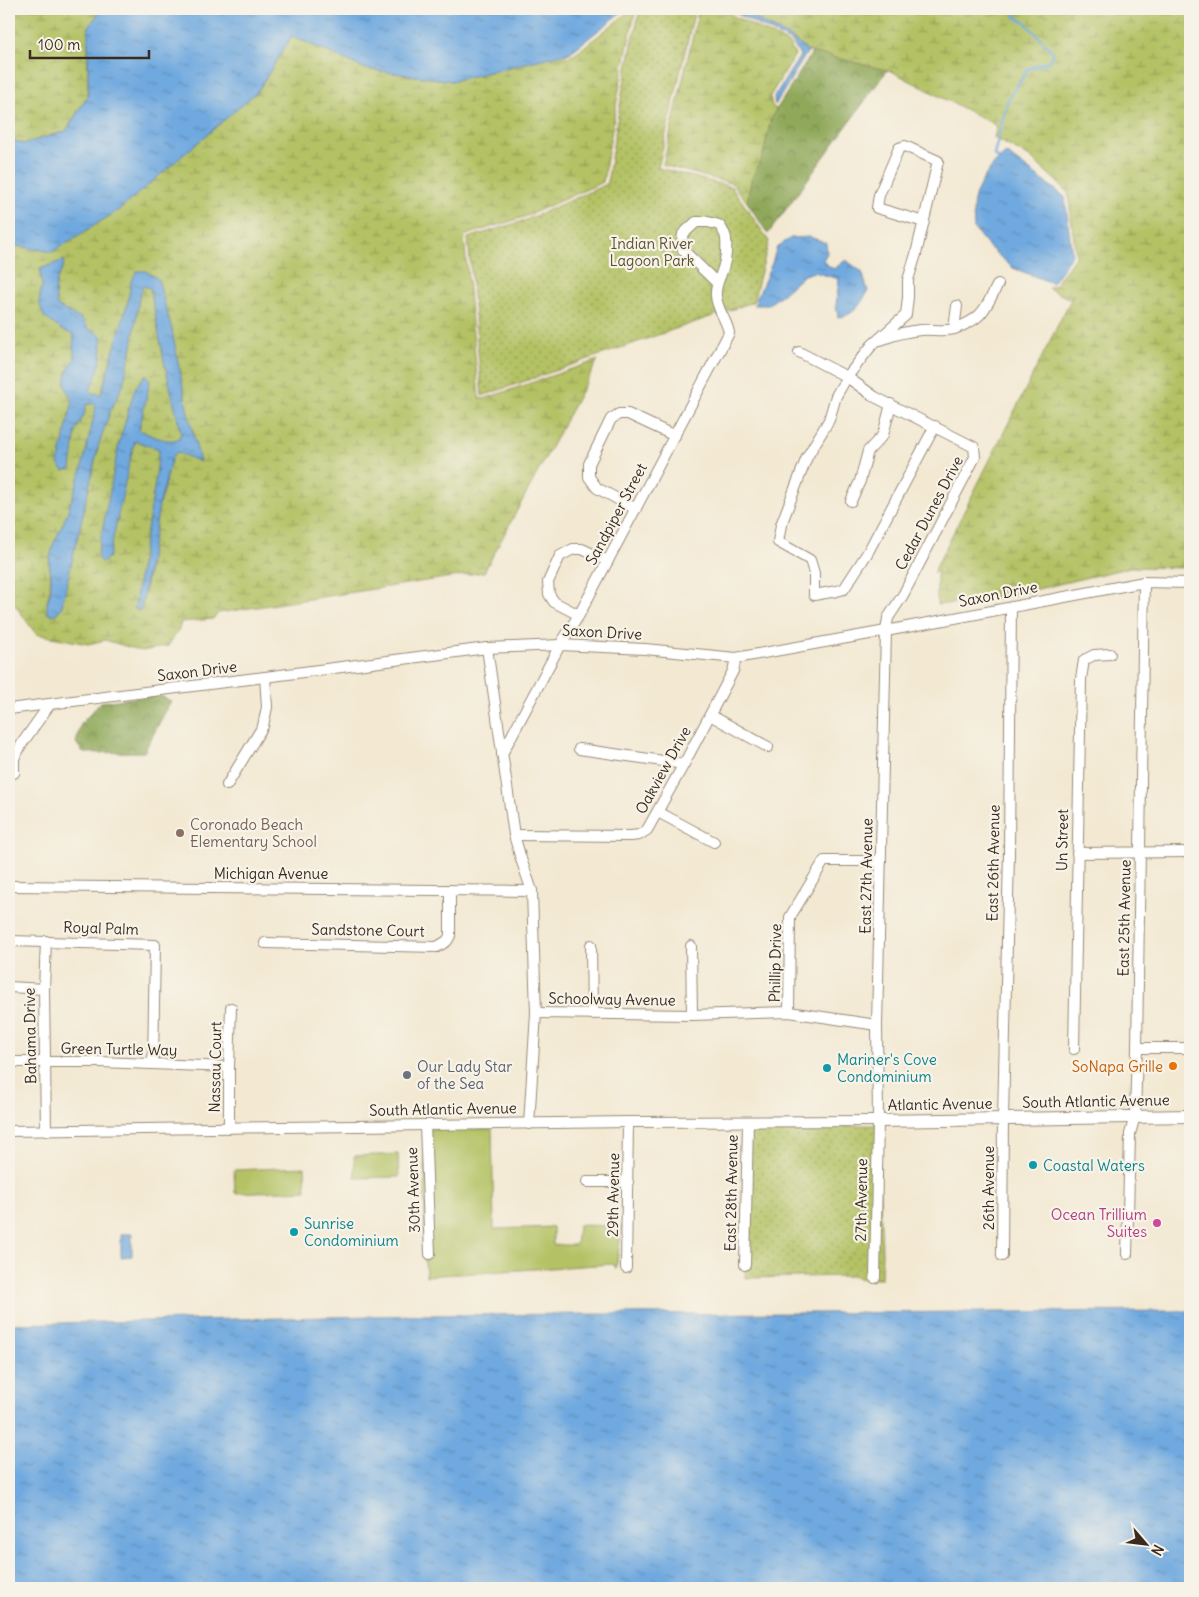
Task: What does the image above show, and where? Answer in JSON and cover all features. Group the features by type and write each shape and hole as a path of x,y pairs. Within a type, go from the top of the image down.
{"main road":[{"name":"South Atlantic Avenue","path":"1003,1120 1190,1116"},
{"name":"Atlantic Avenue","path":"878,1121 1003,1120"}],"street":[{"path":"924,222 877,208 879,195 899,148 906,146 938,161 924,222 916,254 908,280 906,315 872,345 847,377 836,396 829,420 807,457 781,525 778,542 810,560 814,573 814,595 837,592 844,588 868,552 935,426"},
{"name":"Sandpiper Street","path":"502,754 560,645 579,615 729,333 728,324 718,306 716,296 717,282 725,262 726,237 719,225 708,222 696,222 683,234 683,250 717,282"},
{"path":"872,345 890,336 921,330 945,331 968,324 982,315 998,284"},
{"path":"954,329 956,306"},
{"name":"Cedar Dunes Drive","path":"799,352 847,377 874,397 974,447 976,457 903,595 888,618 886,632"},
{"path":"851,501 860,481 868,451 883,435 891,404"},
{"path":"636,509 597,488 589,477 589,464 611,419 619,414 628,414 675,436"},
{"path":"579,615 554,602 549,594 548,582 560,556 573,549 582,549 608,561"},
{"name":"Saxon Drive","path":"9,709 487,648 560,645 645,649 736,658 886,632 1144,582 1190,583"},
{"name":"East 25th Avenue","path":"1127,1254 1130,1134 1135,1116 1138,1048 1144,582"},
{"name":"East 26th Avenue","path":"1003,1120 1009,863 1011,607"},
{"name":"East 27th Avenue","path":"878,1121 877,1025 886,632"},
{"name":"Schoolway Avenue","path":"487,648 514,834 532,891 536,1013 692,1015 789,1012 877,1025"},
{"name":"Un Street","path":"1074,1049 1081,679 1084,660 1094,655 1110,654"},
{"name":"Oakview Drive","path":"514,834 631,836 647,830 733,671 736,658"},
{"path":"227,785 263,726 267,707 265,677"},
{"path":"14,773 14,758 22,742 50,704"},
{"path":"710,715 768,747"},
{"path":"579,749 684,764"},
{"path":"658,812 714,842"},
{"path":"1077,853 1190,852"},
{"name":"Phillip Drive","path":"789,1012 790,917 824,861 881,861"},
{"name":"Michigan Avenue","path":"9,886 532,891"},
{"name":"Sandstone Court","path":"265,943 437,947 447,941 450,936 450,890"},
{"name":"Royal Palm","path":"9,941 155,945 153,1064"},
{"name":"Bahama Drive","path":"46,941 44,989 46,1131"},
{"path":"590,945 592,1014"},
{"path":"691,946 692,1015"},
{"path":"9,988 44,989"},
{"name":"Nassau Court","path":"229,1128 228,1067 231,1008"},
{"path":"529,1124 536,1013"},
{"path":"1138,1048 1190,1048"},
{"name":"Green Turtle Way","path":"9,1062 228,1067"},
{"name":"26th Avenue","path":"1002,1256 1003,1120"},
{"name":"South Atlantic Avenue","path":"9,1131 628,1122 878,1121"},
{"name":"27th Avenue","path":"875,1278 878,1121"},
{"name":"29th Avenue","path":"626,1268 628,1122"},
{"name":"East 28th Avenue","path":"745,1265 748,1122"},
{"name":"30th Avenue","path":"426,1125 430,1254"},
{"path":"587,1182 628,1182"}],"green space":[{"path":"9,9 102,9 88,28 88,95 66,131 23,144 9,138"},
{"path":"632,9 636,9 622,73 603,182 524,217 464,237 479,398 484,399 598,360 484,572 218,613 213,619 181,622 179,629 168,646 142,651 105,640 88,644 36,634 9,597 9,243 52,252 257,92 292,36 366,69 452,81 571,52 558,59 574,55","holes":["141,561 150,562 142,605 139,611 135,609","49,563 66,585 61,609 54,615 47,603 50,583"]},
{"name":"Indian River Lagoon Park","path":"640,9 695,9 658,168 732,187 769,241 753,302 482,396 468,238 526,220 607,184 630,53"},
{"path":"699,9 720,9 789,44 795,55 770,96 772,106 776,109 770,122 763,155 751,180 747,202 733,184 663,165"},
{"path":"738,9 1190,9 1190,568 1131,567 1008,596 937,605 938,571 933,573 1073,295 1070,299 1048,288 1055,285 1076,256 1068,192 1030,157 994,138 997,126 891,71 808,51 791,38"},
{"path":"833,9 888,69 768,234 747,202 751,180 763,155 770,122 776,109 809,58"},
{"path":"158,695 171,701 144,752 84,753 76,743 81,724 101,702"},
{"path":"877,1125 882,1252 881,1279 863,1279 850,1276 745,1278 745,1171 741,1126"},
{"path":"426,1129 492,1129 494,1229 553,1227 553,1245 576,1245 578,1225 622,1226 616,1269 612,1264 426,1276 424,1248"},
{"path":"398,1154 399,1177 355,1178 354,1156"},
{"path":"305,1167 306,1190 235,1193 234,1170"}],"water":[{"path":"102,9 626,9 571,52 452,81 366,69 292,36 257,92 119,210 52,252 11,245 9,243 9,138 23,144 66,131 88,95 88,28"},
{"path":"727,9 738,9 791,38 808,51 775,105 774,97 800,56 792,42"},
{"path":"1006,153 1065,197 1072,255 1052,283 1013,268 989,247 974,229 973,204 978,188 991,168"},
{"path":"810,237 826,243 827,253 823,260 826,264 834,269 846,260 862,272 868,291 860,305 853,312 838,317 836,305 839,279 814,272 804,275 768,305 754,305 777,247 791,238"},
{"path":"64,260 57,280 57,306 81,319 89,329 101,335 101,357 96,377 90,390 92,393 101,394 128,301 131,281 137,271 146,271 158,279 172,330 187,408 200,462 177,452 172,457 159,506 142,605 139,611 135,609 137,589 159,449 135,441 109,557 102,563 97,558 119,443 135,388 146,374 150,381 139,430 168,440 178,439 181,433 164,361 150,288 143,286 123,385 110,412 99,444 61,609 54,615 47,613 51,589 49,563 53,545 65,519 81,472 96,407 93,403 86,405 84,415 76,430 71,469 64,471 58,464 73,400 65,384 67,372 75,358 73,347 74,335 62,330 44,317 39,302 42,285 40,269"},
{"path":"121,1234 132,1234 132,1256 121,1257"},
{"path":"1190,1311 1190,1588 9,1588 9,1324 419,1315"}],"waterway":[{"path":"998,158 994,155 1007,102 1028,69 1049,61 1053,52 1024,21 1015,17 1013,13 1015,9"}],"place":[{"name":"Coronado Beach Elementary School","path":"180,833"},
{"name":"SoNapa Grille","path":"1173,1066"},
{"name":"Mariner's Cove Condominium","path":"827,1068"},
{"name":"Our Lady Star of the Sea","path":"407,1075"},
{"name":"Coastal Waters","path":"1033,1165"},
{"name":"Ocean Trillium Suites","path":"1157,1223"},
{"name":"Sunrise Condominium","path":"294,1232"}]}
